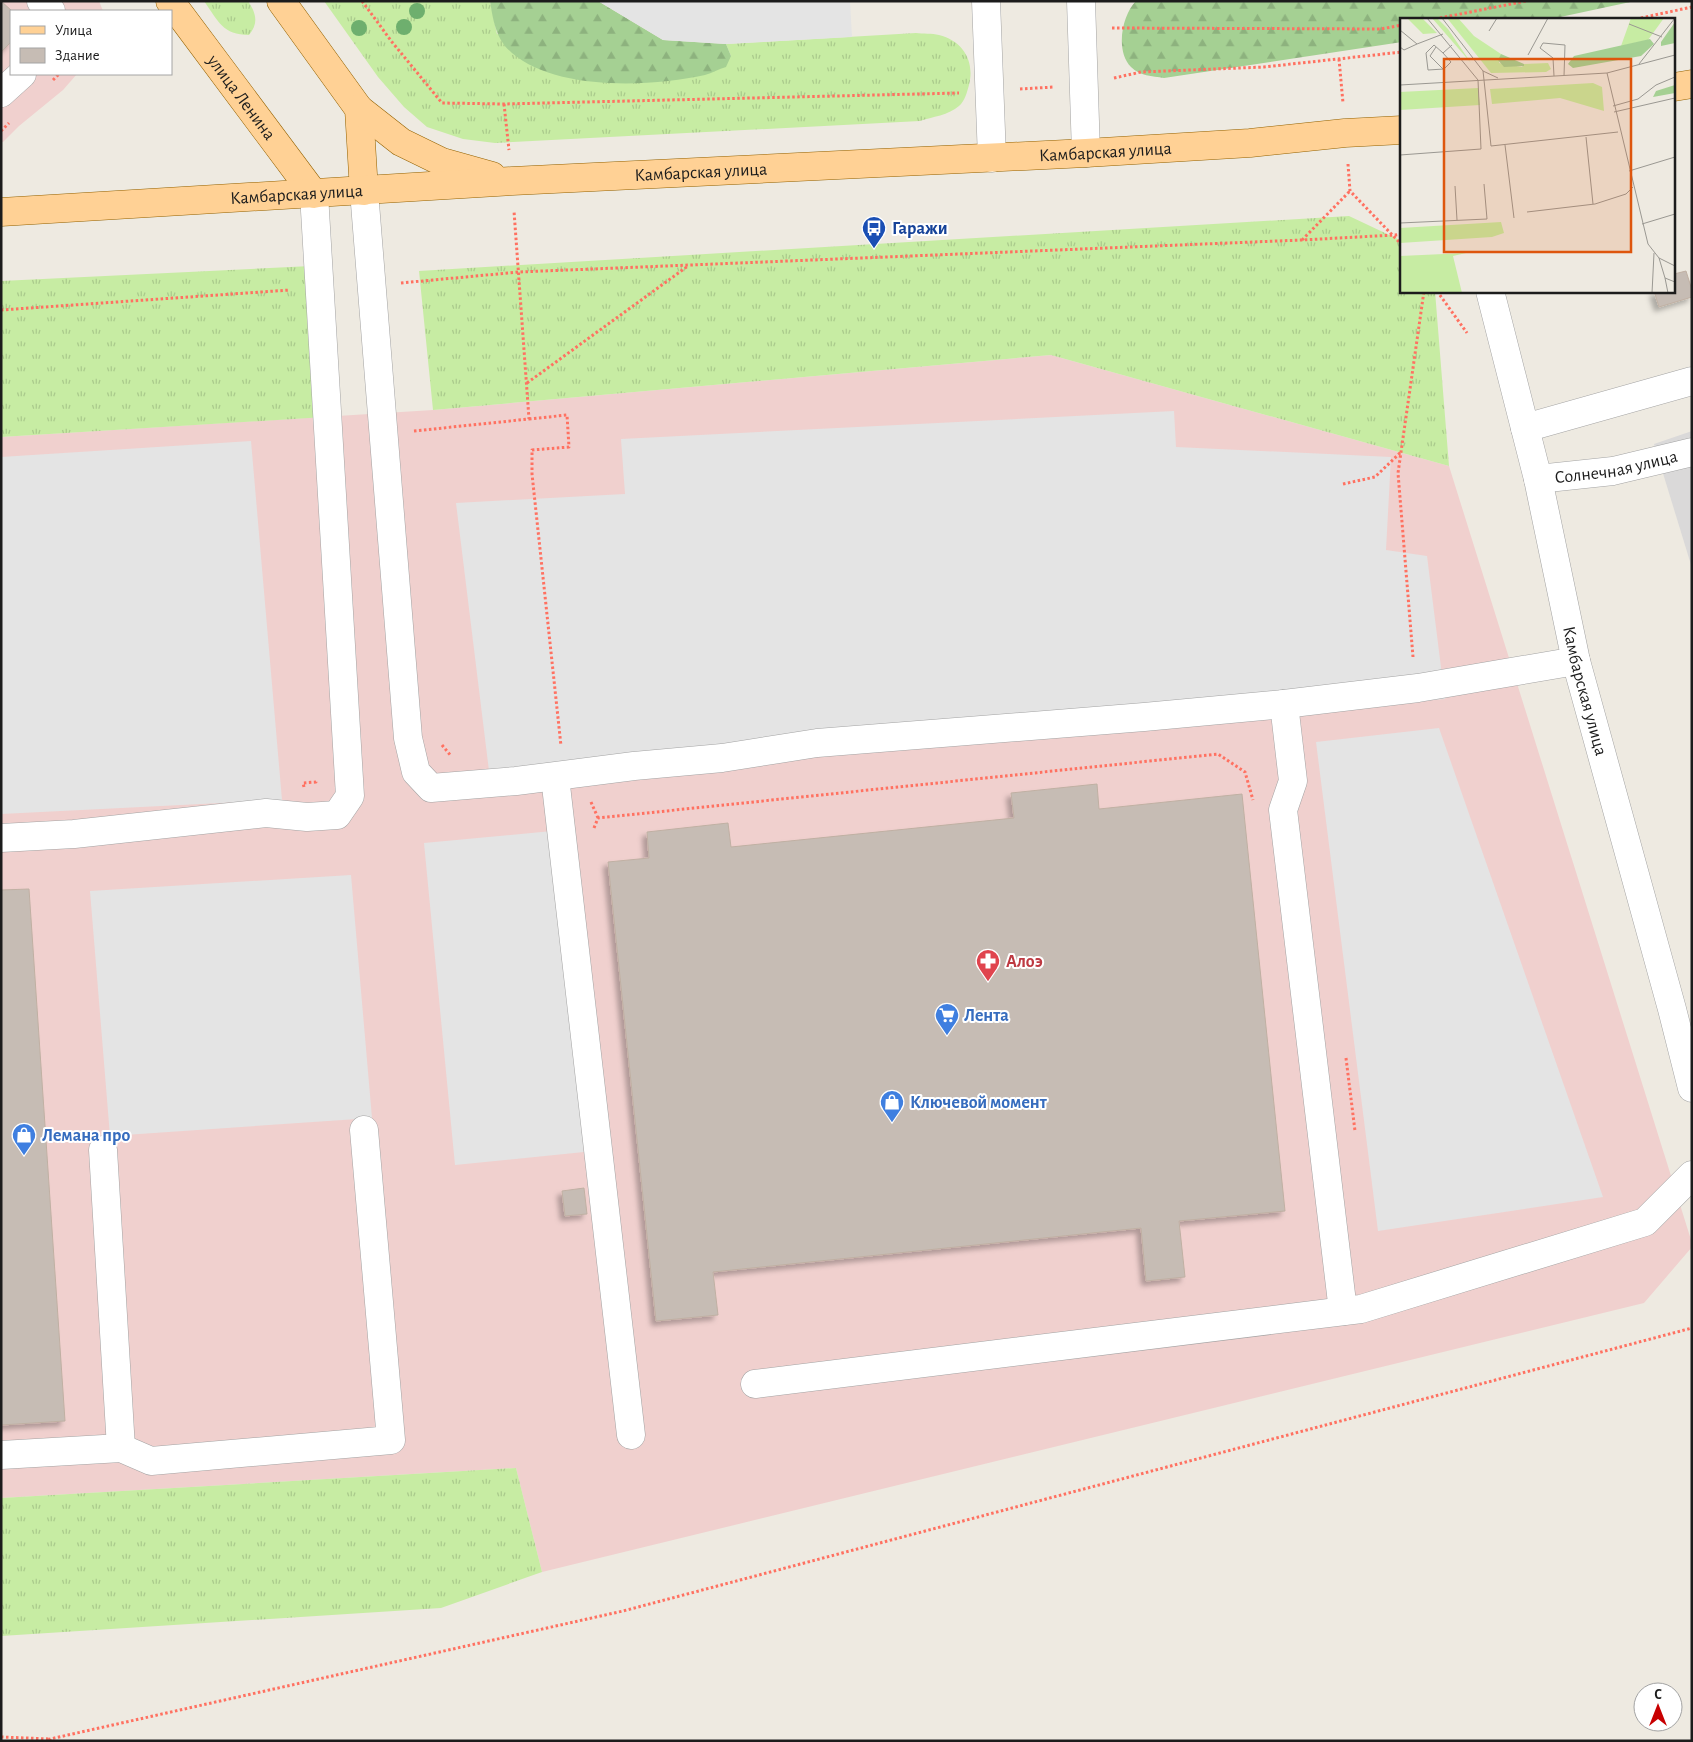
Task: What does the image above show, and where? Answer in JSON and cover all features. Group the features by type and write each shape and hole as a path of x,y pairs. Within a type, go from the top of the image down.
{"main road":[{"name":"улица Ленина","path":"170,1 314,194"},
{"path":"281,1 359,109 402,142 442,162 512,181"},
{"path":"1676,87 1692,84"},
{"path":"359,109 364,191"},
{"name":"Камбарская улица","path":"1,212 512,181 1086,153 1250,143 1345,133 1400,130"}],"street":[{"path":"41,1 50,10"},
{"path":"986,1 992,158"},
{"path":"1081,1 1086,153"},
{"path":"1,93 21,75"},
{"path":"364,191 408,738 416,772 431,788 722,758 817,743 1135,718 1284,704 1418,688 1576,661"},
{"path":"1,838 74,834 266,813 307,817 337,815 350,796 314,194"},
{"name":"Камбарская улица","path":"1490,292 1538,480 1576,661 1682,1006 1692,1088"},
{"path":"1525,428 1692,381"},
{"name":"Солнечная улица","path":"1538,480 1613,471 1692,452"},
{"path":"1284,704 1293,782 1283,810 1343,1311"},
{"path":"566,775 631,1434"},
{"path":"1,1455 121,1448 151,1461 391,1440 364,1130"},
{"path":"102,1150 121,1448"},
{"path":"755,1384 1361,1309 1645,1222 1692,1175"}],"path":[{"path":"362,1 392,42 442,103 504,104 967,93 989,90 1085,85 1141,72 1264,67 1400,52"},
{"path":"1440,18 1526,1"},
{"path":"1641,18 1692,7"},
{"path":"1082,28 1381,29 1400,25"},
{"path":"504,104 512,181 529,419"},
{"path":"1302,240 1350,191"},
{"path":"372,285 519,272 1400,234"},
{"path":"526,383 690,265"},
{"path":"1,310 294,289"},
{"path":"1418,688 1413,663 1398,473 1424,292"},
{"path":"407,432 567,416 569,447 532,450 532,474 561,748 570,747"},
{"path":"1342,484 1375,477 1401,451"},
{"path":"439,739 452,756"},
{"path":"598,818 1218,754 1245,772 1255,804"},
{"path":"307,817 304,783 316,782 316,772"},
{"path":"566,775 598,818"},
{"path":"591,834 598,818"},
{"path":"1,1737 50,1740 623,1611 1692,1328"}],"shaded area":[{"path":"1,1 99,1 103,10 10,10 10,75 76,75 63,90 1,142"},
{"path":"598,1 850,1 852,37 726,44 663,40"},
{"path":"1051,355 1449,466 1692,1243 1692,1247 1644,1303 542,1572 516,1468 1,1498 1,437 433,410"},
{"path":"1174,411 1176,447 1391,457 1386,550 1427,556 1445,699 490,779 456,503 625,494 621,439"},
{"path":"1692,431 1692,568 1654,444"},
{"path":"251,441 282,800 1,814 1,457"},
{"path":"1439,728 1603,1197 1378,1231 1316,742"},
{"path":"552,831 584,1152 455,1165 424,843"},
{"path":"351,875 372,1118 110,1136 90,891"}],"green space":[{"path":"204,1 248,1 255,18 252,31 249,35 227,30"},
{"path":"324,1 490,1 497,34 731,56 726,44 916,33 933,34 947,38 961,47 970,68 969,85 963,102 955,109 920,121 495,143 463,139 427,127 404,107 378,77"},
{"path":"490,1 598,1 663,40 726,44 731,56 726,67 708,74 683,79 632,83 578,80 553,74 531,65 512,53 502,42 496,29"},
{"path":"1136,1 1635,1 1556,18 1400,18 1400,42 1164,78 1138,72 1126,60 1123,52 1122,33 1131,7"},
{"path":"1349,216 1400,240 1400,292 1435,292 1449,466 1051,355 433,410 419,271"},
{"path":"311,266 325,417 1,437 1,281"},
{"path":"516,1468 542,1572 441,1608 1,1636 1,1498"}],"building":[{"path":"1,1 11,10 10,43 1,52"},
{"path":"1686,271 1692,290 1692,297 1659,307 1654,292 1676,292 1676,274"},
{"name":"Лента","path":"1097,784 1099,809 1242,794 1285,1211 1179,1221 1185,1277 1146,1281 1141,1228 713,1272 718,1315 656,1321 608,862 649,858 647,832 728,823 731,847 1014,818 1011,793"},
{"name":"Лемана про","path":"29,889 65,1421 1,1425 1,890"},
{"path":"584,1188 587,1214 565,1216 562,1191"}],"place":[{"name":"Гаражи","path":"874,249"},
{"name":"Алоэ","path":"988,982"},
{"name":"Лента","path":"947,1036"},
{"name":"Ключевой момент","path":"892,1123"},
{"name":"Лемана про","path":"24,1156"}]}
